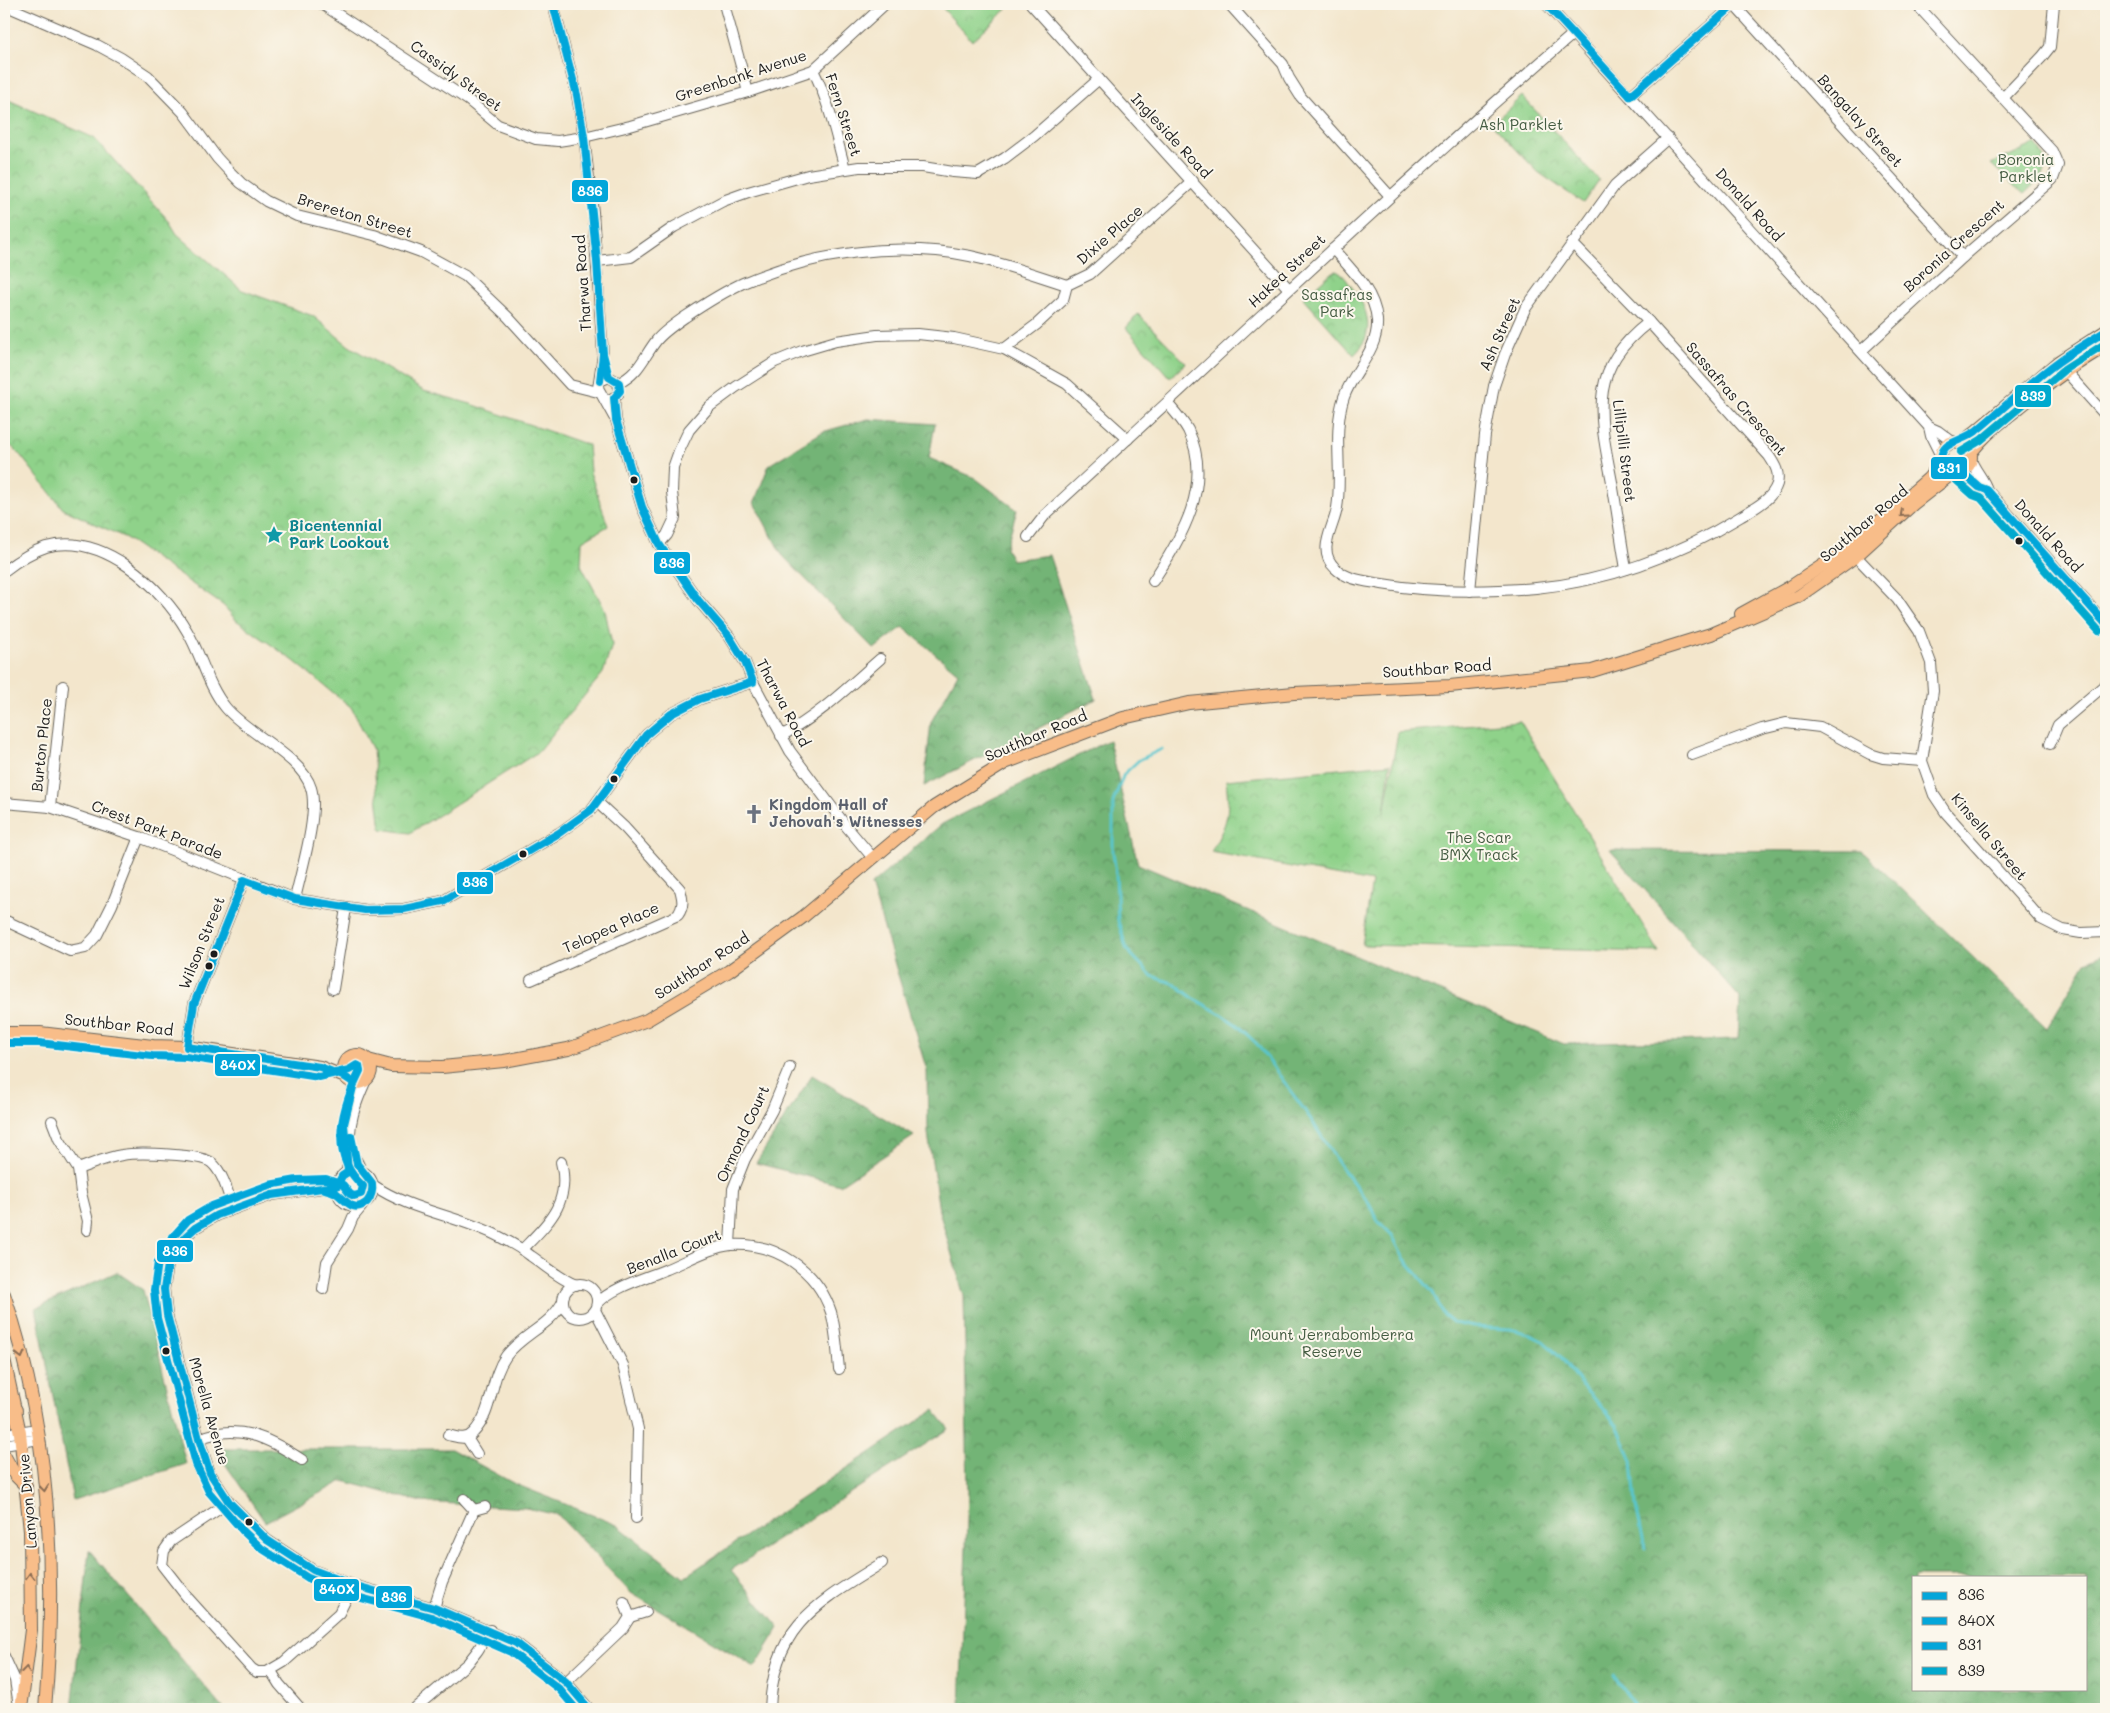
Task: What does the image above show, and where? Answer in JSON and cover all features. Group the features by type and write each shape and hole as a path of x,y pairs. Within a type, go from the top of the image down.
{"main road":[{"path":"2106,331 1976,432 1966,439 1945,447 1942,458 1946,468 1957,472 1968,466 1970,457 1993,429 2061,366 2106,346"},
{"path":"1955,443 1966,446 1970,457"},
{"name":"Southbar Road","path":"1853,552 1929,478 1942,458"},
{"name":"Southbar Road","path":"369,1071 391,1066 442,1067 504,1061 568,1050 647,1020 729,971 802,917 934,807 1005,763 1123,718 1183,704 1208,701 1294,693 1450,686 1592,671 1711,634 1753,606 1853,552 1957,472"},
{"name":"Southbar Road","path":"4,1033 40,1032 153,1046 187,1047 320,1067 350,1080"},
{"path":"357,1055 369,1071 360,1083 350,1080 343,1072 346,1061 357,1055"},
{"name":"Southbar Road","path":"320,1067 346,1061"},
{"name":"Lanyon Drive","path":"4,1294 28,1380 39,1434 51,1577 45,1709"},
{"name":"Lanyon Drive","path":"4,1359 16,1410 30,1532 30,1630 20,1709"},
{"path":"4,1420 16,1410"},
{"path":"4,1455 15,1474 26,1486"}],"street":[{"name":"Cassidy Street","path":"322,4 468,100 498,125 536,139 550,141 567,141 584,137"},
{"name":"Tharwa Road","path":"553,4 577,96 584,137 597,261 605,378 601,395 616,420"},
{"path":"724,4 748,92"},
{"name":"Greenbank Avenue","path":"584,137 630,126 748,92 813,70 885,4"},
{"name":"Ingleside Road","path":"1031,4 1288,288"},
{"path":"1229,4 1283,64 1301,97 1390,196"},
{"name":"Donald Road","path":"1546,4 1929,427 1931,436 1942,458"},
{"path":"1630,96 1734,4"},
{"name":"Bangalay Street","path":"1734,4 1963,257"},
{"name":"Boronia Crescent","path":"1861,351 1963,257 2053,179 2058,165 2052,150 1916,4"},
{"path":"2003,98 2050,47 2054,4"},
{"name":"Brereton Street","path":"4,5 96,45 121,58 148,76 183,112 229,171 241,183 266,201 297,216 374,236 421,252 465,276 508,317 570,385 601,395 608,400 614,398"},
{"name":"Hakea Street","path":"1028,537 1045,515 1244,332 1288,288 1573,34"},
{"name":"Fern Street","path":"813,70 819,82 834,128 845,169"},
{"path":"597,261 631,257 651,242 700,213 748,192 808,175 845,169 923,167 978,174 1005,158 1034,136 1098,79"},
{"name":"Ash Street","path":"1470,591 1485,436 1494,386 1505,354 1525,309 1615,185 1668,138"},
{"name":"Dixie Place","path":"1067,285 1090,274 1193,181"},
{"name":"Sassafras Crescent","path":"1333,249 1362,282 1369,293 1377,318 1377,331 1369,353 1350,384 1340,411 1339,492 1337,511 1326,544 1329,561 1340,572 1356,579 1397,586 1470,591 1537,588 1591,579 1626,569 1674,551 1722,528 1767,499 1775,489 1778,477 1775,464 1769,456 1649,322 1572,242"},
{"path":"619,383 635,373 656,340 683,318 741,284 774,270 806,261 844,254 883,251 928,251 968,256 1013,267 1067,285 1063,300 1036,325 1004,349"},
{"name":"Lillipilli Street","path":"1626,569 1606,454 1601,397 1609,368 1617,353 1632,335 1649,322"},
{"path":"659,544 667,535 675,518 672,492 673,468 689,430 709,407 775,362 802,351 836,341 877,335 918,334 954,338 1004,349 1067,384 1128,439"},
{"path":"2061,366 2106,416"},
{"path":"605,378 619,383"},
{"path":"614,398 620,391 619,383"},
{"name":"Tharwa Road","path":"614,398 616,420 642,507 659,544 671,564 728,636 745,662 753,682 781,736 820,792 873,858"},
{"path":"1154,581 1179,542 1197,494 1196,458 1188,430 1167,403"},
{"name":"Donald Road","path":"1929,427 1938,430 1955,443"},
{"name":"Donald Road","path":"1970,457 1974,469 1985,483 1987,490 2106,624"},
{"name":"Donald Road","path":"1957,472 1979,488 1987,490"},
{"path":"4,571 26,556 41,549 59,545 78,545 97,550 119,561 162,597 188,633 211,686 226,708 245,727 293,762 306,776 311,787 313,809 295,899"},
{"name":"Kinsella Street","path":"1853,552 1897,598 1919,630 1931,663 1933,691 1922,761 1934,795 1946,813 2041,918 2063,930 2081,933 2106,932"},
{"path":"781,736 806,722 835,700 880,658"},
{"name":"Crest Park Parade","path":"4,803 50,807 140,837 295,899 365,910 404,909 444,901 559,832 591,810 646,735 671,714 700,699 753,682"},
{"path":"2050,744 2058,725 2106,684"},
{"name":"Burton Place","path":"50,807 63,686"},
{"path":"1692,755 1762,729 1786,723 1820,727 1870,754 1883,758 1922,761"},
{"name":"Telopea Place","path":"531,980 678,915 682,910 684,902 680,890 625,828 598,802"},
{"path":"4,920 70,951 85,948 97,935 112,905 140,837"},
{"name":"Wilson Street","path":"187,1047 194,1004 244,880"},
{"path":"332,989 346,908"},
{"name":"Ormond Court","path":"730,1246 733,1189 745,1159 772,1110 790,1068"},
{"path":"369,1071 360,1094 350,1132 352,1150 362,1172 371,1180 373,1185 389,1197 403,1203 471,1224 522,1250 564,1281 576,1285 587,1285 595,1293 596,1307 606,1334 623,1365 637,1418 636,1518"},
{"path":"348,1172 344,1149 344,1132 350,1080"},
{"path":"52,1121 60,1140 78,1169 81,1193 88,1222 87,1230"},
{"path":"78,1169 119,1155 133,1153 199,1157 210,1162 218,1170 232,1209"},
{"path":"522,1250 556,1213 565,1179 561,1162"},
{"path":"356,1209 343,1202 337,1190 342,1176 348,1172 362,1172"},
{"path":"371,1197 373,1185"},
{"name":"Morella Avenue","path":"337,1190 299,1190 272,1195 232,1209 204,1222 186,1236 174,1252 168,1265 164,1289 166,1315 210,1473 229,1502 267,1540 313,1570 353,1585 434,1608 490,1630 516,1643 566,1682 589,1709"},
{"path":"323,1289 327,1262 348,1229 356,1209 371,1197 389,1197"},
{"name":"Benalla Court","path":"596,1307 602,1298 621,1288 712,1250 730,1246 752,1246 770,1250 786,1257 808,1274 820,1289 831,1314 839,1369"},
{"path":"547,1269 564,1298 564,1306 570,1315"},
{"path":"467,1438 476,1430 487,1412 498,1370 507,1355 521,1341 546,1323 556,1312 571,1287 576,1285"},
{"name":"Benalla Court","path":"587,1285 603,1289 621,1288"},
{"path":"581,1318 587,1317 596,1307"},
{"path":"546,1323 570,1315 595,1324 606,1334"},
{"path":"199,1439 223,1431 236,1431 282,1447 302,1460"},
{"path":"4,1434 20,1438"},
{"path":"4,1445 20,1438 39,1434"},
{"path":"448,1435 467,1438 478,1454"},
{"path":"464,1499 474,1510"},
{"path":"229,1502 171,1541 164,1550 162,1565 187,1597 247,1665 257,1672 271,1671 284,1662 339,1613 353,1585"},
{"path":"474,1510 485,1507"},
{"path":"434,1608 442,1582 474,1510"},
{"path":"770,1709 772,1685 780,1654 788,1637 816,1606 882,1563"},
{"path":"624,1602 630,1617"},
{"path":"566,1682 623,1628 630,1617 646,1612"},
{"path":"414,1709 468,1662 490,1630"},
{"path":"4,1656 15,1680 20,1709"},
{"path":"271,1671 279,1684 299,1707"}],"green space":[{"path":"939,4 1010,4 1011,5 972,41"},
{"name":"Ash Parklet","path":"1522,96 1599,180 1583,203 1538,172 1492,124"},
{"path":"4,98 94,138 169,221 177,234 242,290 313,316 349,346 424,391 471,404 588,445 590,472 608,526 582,541 581,565 605,610 612,645 603,673 538,752 410,833 381,829 373,750 351,707 294,661 236,620 224,606 126,538 63,509 21,456 4,439"},
{"name":"Boronia Parklet","path":"2035,144 2044,159 2044,171 2041,177 2024,194 1991,164"},
{"name":"Sassafras Park","path":"1336,271 1344,277 1356,293 1365,311 1367,320 1366,338 1354,355 1303,298 1331,273"},
{"path":"1138,314 1186,363 1170,378 1126,328"},
{"path":"868,419 935,424 929,458 975,478 1017,510 1006,548 1012,560 1049,555 1096,699 924,786 931,722 958,673 903,627 874,649 782,555 754,503 769,465 822,432"},
{"name":"The Scar BMX Track","path":"1520,721 1659,952 1362,945 1372,882 1211,852 1226,818 1228,802 1226,780 1390,764 1384,813 1398,732"},
{"name":"Mount Jerrabomberra Reserve","path":"1109,740 1138,864 1564,1044 1738,1039 1740,998 1610,850 1862,851 2047,1028 2086,962 2106,953 2106,1709 960,1709 968,1493 964,1296 939,1211 928,1133 927,1071 871,885 942,824"},
{"path":"812,1075 914,1136 840,1185 756,1163"},
{"path":"117,1272 143,1290 186,1464 73,1500 36,1308"},
{"path":"934,1410 949,1429 731,1570 779,1628 755,1667 631,1593 558,1515 526,1508 421,1502 343,1481 265,1522 215,1449 451,1449 513,1483 617,1525 684,1577"},
{"path":"89,1550 224,1709 72,1709"}],"waterway":[{"path":"1162,749 1139,760 1124,774 1113,802 1113,853 1116,872 1118,921 1127,950 1152,976 1175,984 1193,998 1237,1025 1257,1044 1310,1118 1339,1164 1368,1202 1378,1221 1392,1235 1404,1258 1433,1293 1443,1314 1454,1323 1474,1327 1510,1329 1526,1333 1543,1341 1561,1357 1585,1390 1617,1425 1632,1461 1636,1506 1645,1548"},
{"path":"1614,1676 1637,1709"}],"transit line":[{"name":"836","path":"553,4 577,95 584,137 597,261 603,354 600,381"},
{"name":"831","path":"1546,4 1630,96"},
{"name":"831","path":"1630,96 1735,4"},
{"name":"831","path":"2106,331 2047,370 1976,431 1948,445 1941,456 1947,467 1961,471 1979,487 1987,490 2106,624"},
{"name":"839","path":"1961,452 1981,440 2064,370 2106,343"},
{"name":"836","path":"589,1709 566,1682 516,1643 434,1608 353,1585 313,1570 267,1540 229,1502 210,1473 199,1439 167,1315 164,1289 168,1265 174,1252 186,1236 195,1228 217,1215 272,1195 337,1186 342,1176 348,1172 344,1124 354,1083 345,1077 320,1067 187,1047 194,1004 244,880 295,899 365,910 404,909 443,901 559,833 591,810 646,735 671,714 700,699 753,682 745,662 729,636 698,600 659,544 642,507 616,420 614,398 620,391 619,383 609,377 603,354"},
{"name":"839","path":"1954,478 1973,495 1981,498 2099,631"},
{"name":"840X","path":"4,1043 39,1043 152,1056 186,1057 319,1077 359,1066 360,1071 344,1115 342,1145 345,1160 352,1174 363,1186 361,1194 354,1196 343,1185 326,1179 297,1180 269,1185 212,1206 188,1220 171,1239 158,1262 154,1290 157,1318 196,1464 209,1492 242,1530 261,1548 308,1578 350,1595 431,1617 511,1652 559,1689 576,1709"},
{"name":"836","path":"325,1189 335,1192 350,1205 358,1207 367,1202 370,1197 372,1183 357,1164 351,1136"}],"place":[{"name":"Bicentennial Park Lookout","path":"274,535"},
{"name":"Kingdom Hall of Jehovah's Witnesses","path":"754,814"}]}
